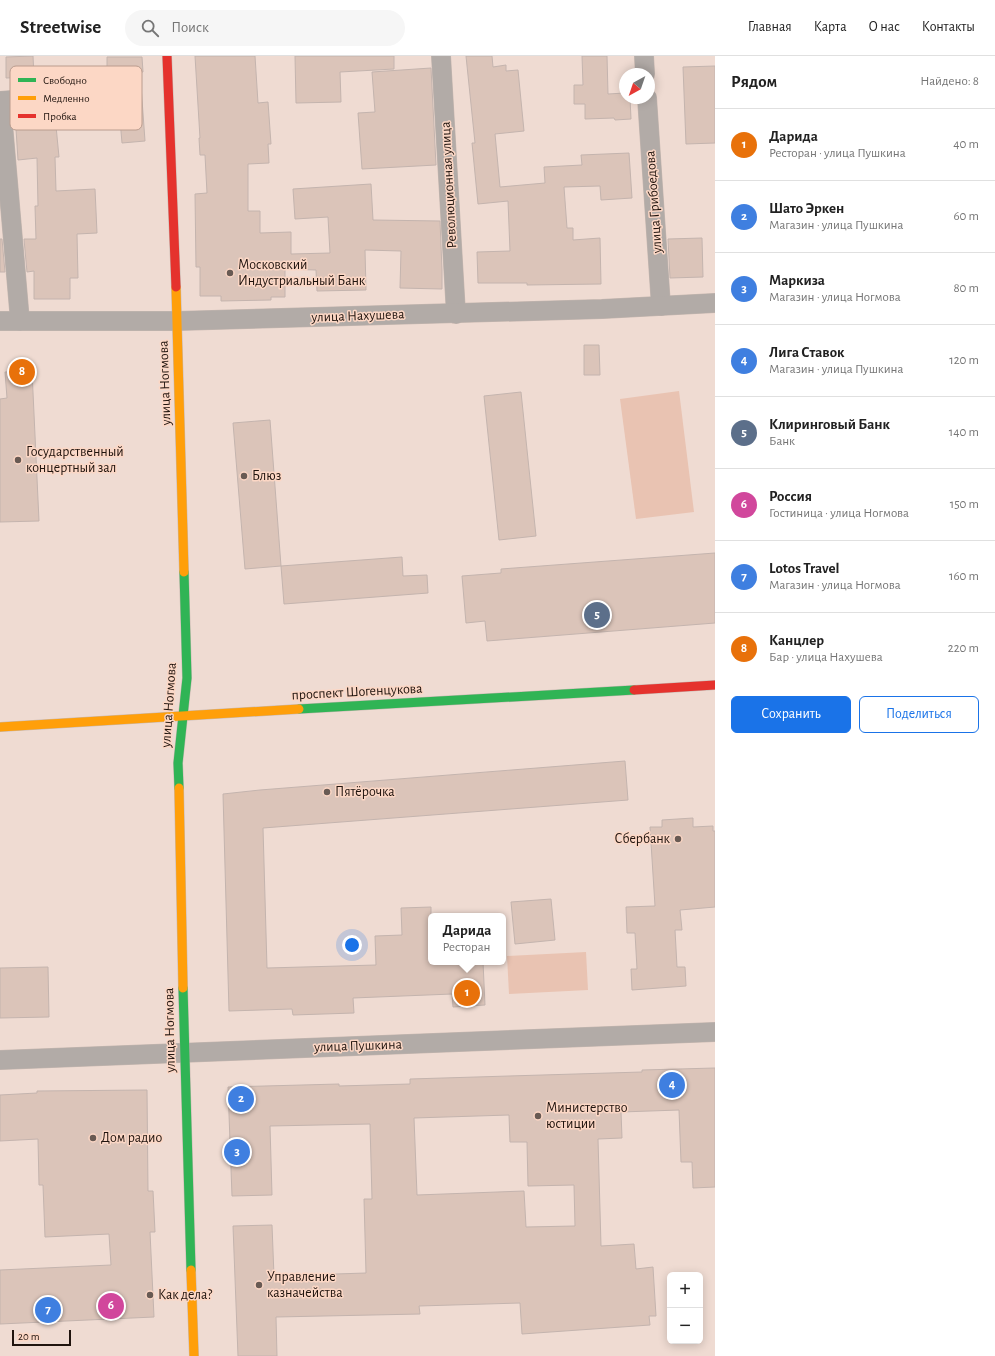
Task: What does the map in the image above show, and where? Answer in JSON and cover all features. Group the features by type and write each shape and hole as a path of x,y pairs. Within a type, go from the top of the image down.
{"street":[{"name":"улица Ногмова","path":"167,56 177,321 187,678 178,764 184,1053 194,1356"},
{"name":"Революционная улица","path":"441,56 456,314"},
{"path":"644,56 645,68"},
{"path":"10,100 0,101 20,321"},
{"name":"улица Грибоедова","path":"647,104 661,306"},
{"name":"улица Нахушева","path":"0,321 177,321 456,314 715,303"},
{"name":"проспект Шогенцукова","path":"0,727 715,685"},
{"name":"улица Пушкина","path":"0,1060 715,1032"}],"shaded area":[{"path":"679,391 694,512 636,519 620,399"},
{"path":"586,952 588,990 509,994 507,956"}],"building":[{"path":"33,56 33,66 10,66 10,78 6,78 6,57"},
{"path":"195,56 255,56 258,103 268,102 271,144 268,144 269,163 248,164 248,211 260,211 260,233 291,232 291,254 330,253 328,217 295,219 293,189 371,184 373,220 440,221 442,289 400,288 401,251 365,250 366,290 317,291 316,270 285,269 285,297 271,297 271,300 221,301 221,296 200,296 200,267 196,267 195,194 207,193 205,155 200,155"},
{"path":"295,56 394,56 394,69 340,72 341,102 296,103"},
{"path":"466,56 492,56 493,67 506,65 506,71 518,70 524,131 495,134 500,187 545,183 544,167 582,165 581,155 629,153 632,198 601,200 600,186 564,187 567,228 573,228 573,240 600,238 601,284 527,285 527,283 478,283 477,252 510,251 508,201 478,204 472,143 475,143"},
{"path":"582,56 607,56 608,94 619,93 619,104 630,104 631,119 585,119 585,104 574,104 574,85 583,85"},
{"path":"107,57 142,57 143,72 142,66 107,66"},
{"path":"715,66 715,143 686,144 683,67"},
{"path":"431,68 436,165 362,169 358,113 375,112 372,72"},
{"path":"142,100 145,141 122,143 121,130 142,130"},
{"path":"16,130 56,130 59,157 55,157 56,191 95,189 97,233 77,234 78,278 70,278 70,299 34,299 34,271 27,272 24,239 36,239 35,206 38,206 37,158 18,160"},
{"path":"702,238 703,277 670,278 668,239"},
{"path":"0,239 2,239 5,272 0,272"},
{"path":"584,345 599,345 600,375 584,375"},
{"name":"Государственный концертный зал","path":"32,371 39,521 0,522 0,399 7,398 5,372"},
{"path":"521,392 536,536 499,540 484,396"},
{"path":"270,420 281,566 245,569 233,423"},
{"path":"715,553 715,623 487,641 485,621 466,623 462,576 501,573 501,569"},
{"path":"402,557 403,576 427,575 428,593 284,604 281,566"},
{"path":"625,761 628,800 263,828 267,968 376,965 375,936 402,935 401,908 431,907 431,913 428,913 428,965 483,965 485,1005 453,1007 452,994 353,998 354,1013 293,1015 292,1009 229,1011 223,794"},
{"path":"693,818 693,827 713,826 713,831 715,831 715,907 680,910 682,930 675,930 677,967 685,967 686,986 632,990 631,969 637,969 635,933 627,933 626,907 655,906 650,827 662,827 662,820"},
{"path":"551,899 555,940 515,944 511,902"},
{"path":"48,967 49,1017 0,1018 0,968"},
{"path":"715,1068 715,1187 693,1188 692,1162 681,1162 679,1110 621,1112 622,1138 598,1139 601,1246 634,1244 636,1269 653,1267 656,1316 649,1316 650,1325 522,1334 520,1303 419,1306 420,1314 276,1317 277,1356 238,1356 233,1226 272,1225 274,1276 366,1273 364,1199 372,1199 370,1124 270,1126 272,1195 232,1196 228,1087 410,1084 410,1079 642,1072 642,1070","holes":["509,1115 510,1142 527,1142 528,1186 574,1185 575,1226 526,1227 524,1191 417,1195 414,1118"]},
{"path":"147,1090 148,1191 153,1191 155,1232 150,1232 154,1317 0,1324 0,1270 111,1265 109,1234 45,1237 43,1185 39,1185 38,1139 0,1141 0,1095 37,1093 37,1091"}],"traffic: fast":[{"path":"179,788 178,763 187,678 184,572"},
{"path":"299,709 634,690"},
{"path":"183,988 191,1270"}],"traffic: slow":[{"path":"176,287 184,572"},
{"path":"0,727 299,709"},
{"path":"179,788 183,988"},
{"path":"191,1270 194,1356"}],"traffic: jam":[{"path":"167,56 176,287"},
{"path":"634,690 715,685"}],"place":[{"name":"Московский Индустриальный Банк","path":"230,273"},
{"name":"Канцлер","path":"22,372"},
{"name":"Государственный концертный зал","path":"18,460"},
{"name":"Блюз","path":"244,476"},
{"name":"Клиринговый Банк","path":"597,615"},
{"name":"Пятёрочка","path":"327,792"},
{"name":"Сбербанк","path":"678,839"},
{"name":"Дарида","path":"467,993"},
{"name":"Лига Ставок","path":"672,1085"},
{"name":"Шато Эркен","path":"241,1099"},
{"name":"Министерство юстиции","path":"538,1116"},
{"name":"Дом радио","path":"93,1138"},
{"name":"Маркиза","path":"237,1152"},
{"name":"Управление казначейства","path":"259,1285"},
{"name":"Как дела?","path":"150,1295"},
{"name":"Россия","path":"111,1306"},
{"name":"Lotos Travel","path":"48,1310"}]}
